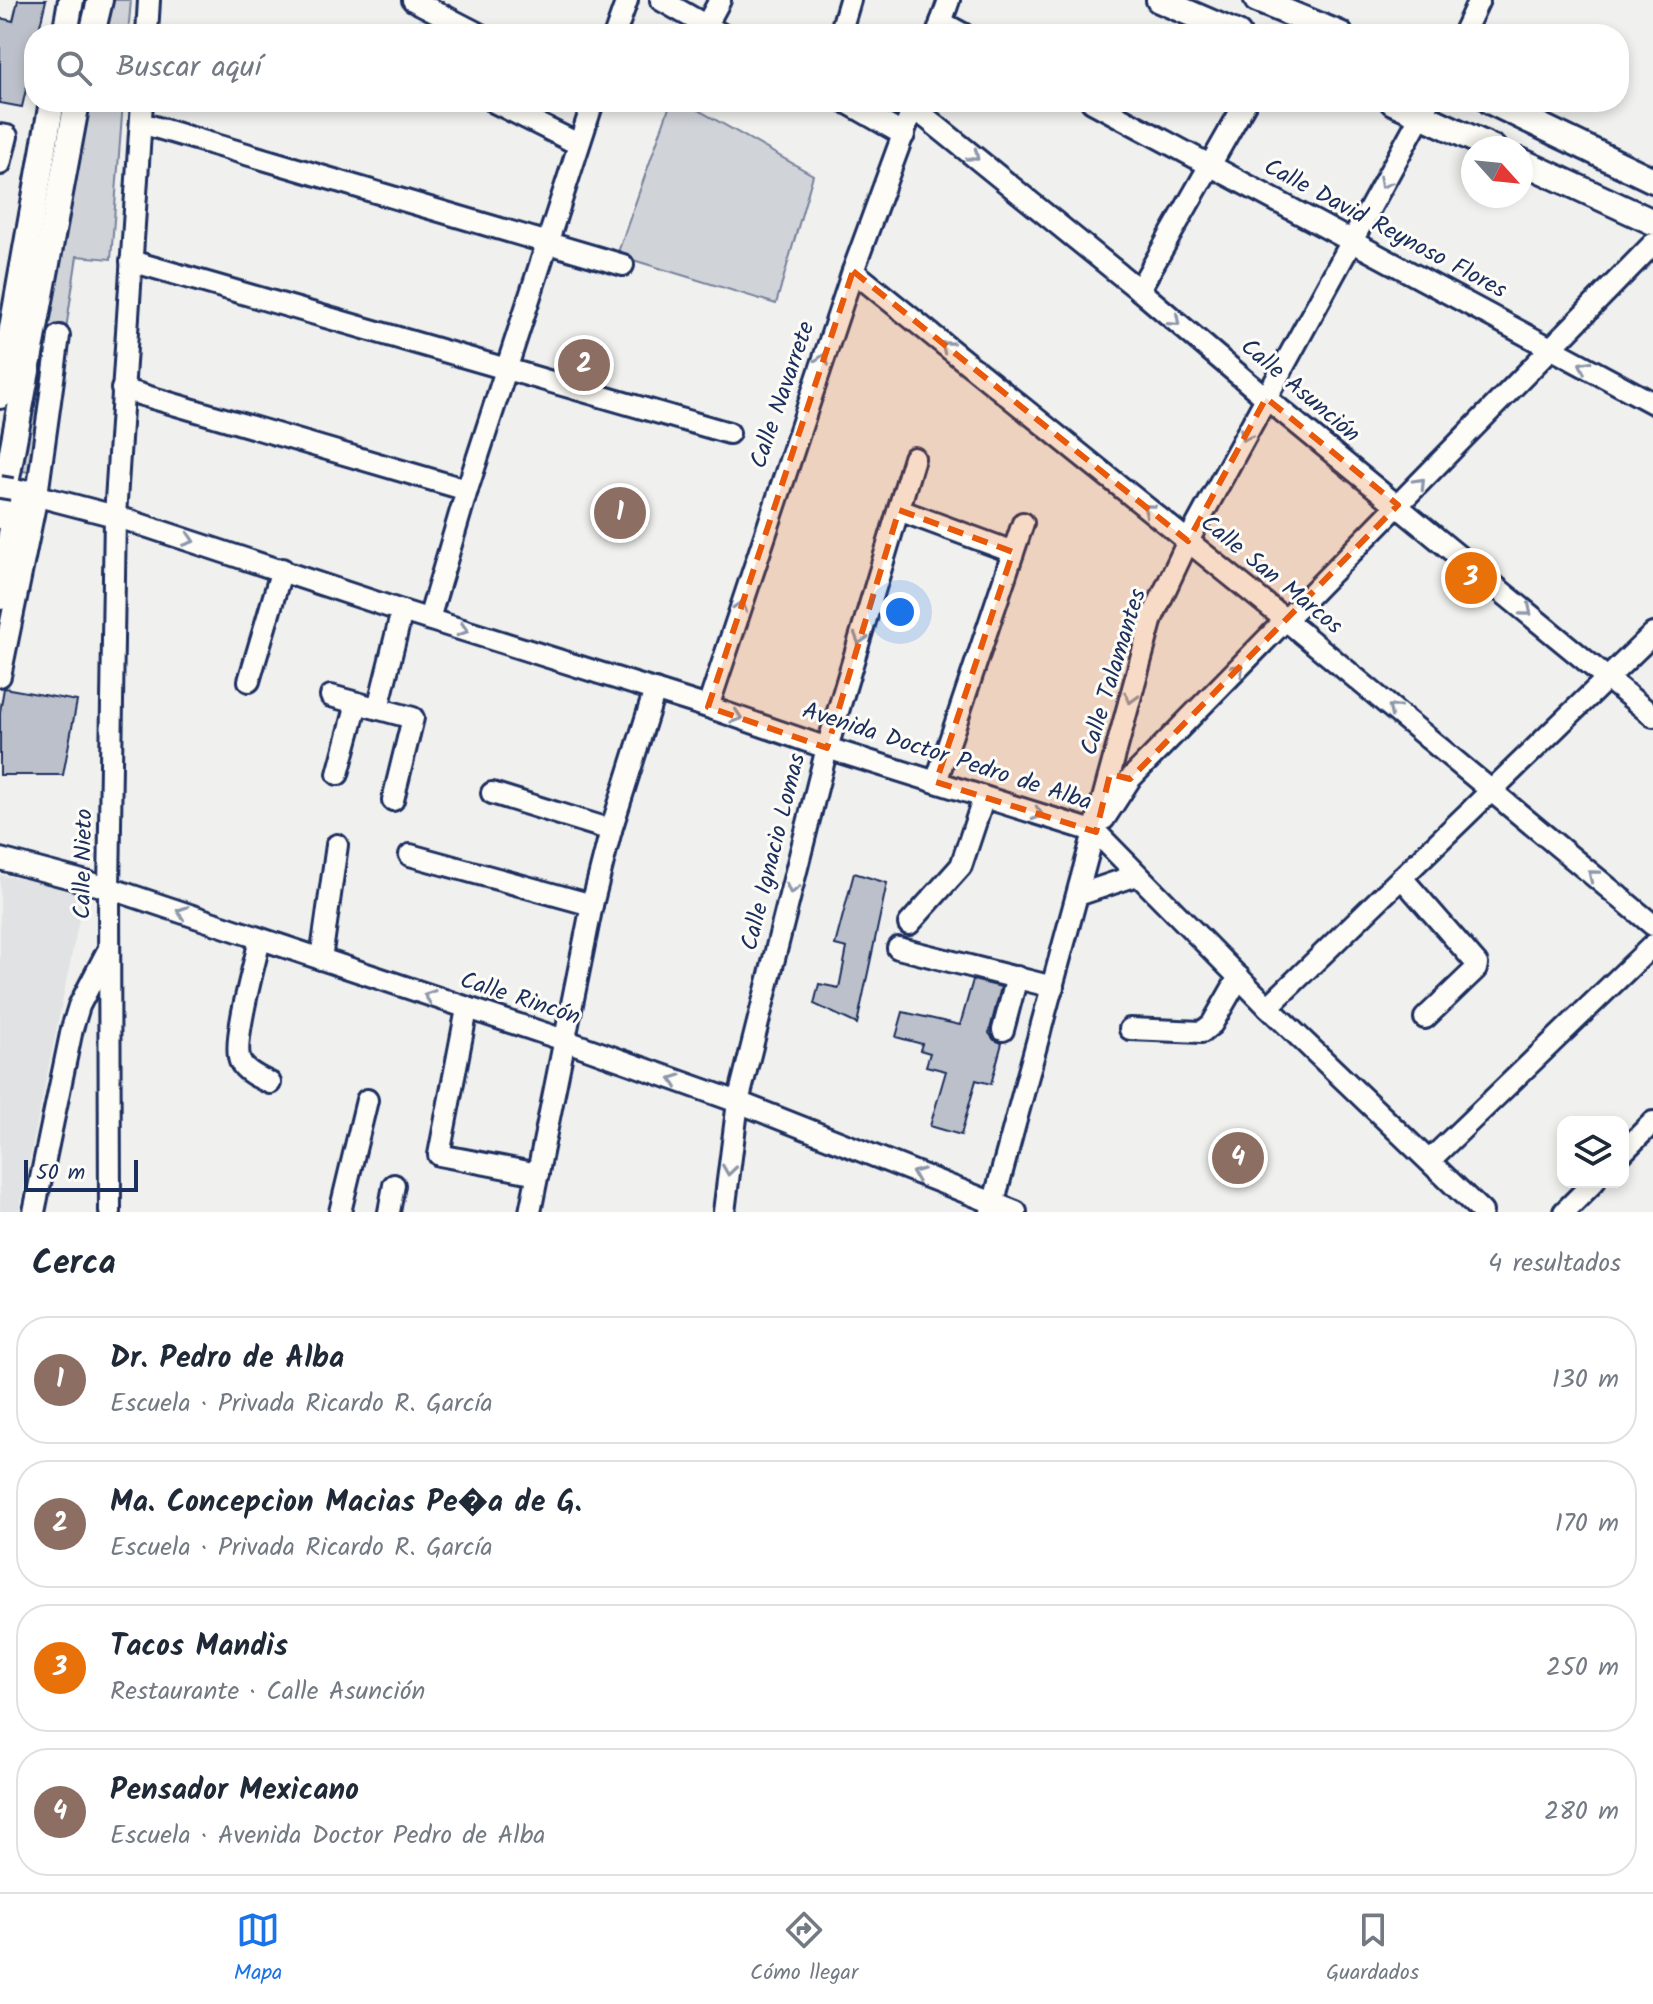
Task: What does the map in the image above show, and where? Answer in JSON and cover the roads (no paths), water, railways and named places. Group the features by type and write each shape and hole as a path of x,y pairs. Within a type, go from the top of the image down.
{"main road":[{"path":"67,24 71,0"},
{"path":"94,24 100,0"},
{"path":"1159,0 1215,24"},
{"path":"1257,0 1316,24"},
{"path":"0,300 30,150 46,112"},
{"path":"0,396 48,112"},
{"path":"0,516 75,112"},
{"path":"1432,112 1473,136"},
{"path":"1512,112 1653,180"},
{"path":"1533,167 1653,222"},
{"path":"0,597 20,491"}],"street":[{"path":"148,24 149,0"},
{"path":"413,0 460,24"},
{"path":"619,24 627,0"},
{"path":"661,0 703,24"},
{"path":"715,24 720,0"},
{"path":"843,24 850,0"},
{"path":"940,24 949,0"},
{"path":"1468,24 1479,0"},
{"name":"Calle Nieto","path":"113,1211 109,888 115,516 142,112"},
{"path":"514,112 578,144"},
{"path":"429,619 467,490 589,112"},
{"path":"864,112 904,135"},
{"name":"Calle Navarrete","path":"708,707 853,271 911,112"},
{"name":"Calle Asunción","path":"924,112 1653,716"},
{"name":"Calle David Reynoso Flores","path":"1111,112 1653,403"},
{"path":"1139,290 1240,112"},
{"name":"Calle Talamantes","path":"991,1209 1152,618 1188,541 1423,112"},
{"path":"141,123 546,245 623,265"},
{"path":"0,135 7,136 0,164"},
{"path":"1096,832 1130,779 1653,244"},
{"path":"131,261 729,433"},
{"name":"Calle San Marcos","path":"853,271 1287,621 1653,925"},
{"path":"0,676 20,491 59,336"},
{"path":"122,389 467,490"},
{"name":"Calle Ignacio Lomas","path":"724,1212 738,1102 827,748 914,458"},
{"name":"Avenida Doctor Pedro de Alba","path":"20,491 115,516 827,748 1096,832 1268,1007 1482,1212"},
{"path":"899,510 1013,552"},
{"path":"936,782 1023,523"},
{"path":"249,681 282,569"},
{"path":"378,708 402,611"},
{"path":"1268,1007 1653,634"},
{"path":"530,1212 592,905 611,830 655,690"},
{"path":"331,696 411,717 414,721 393,800"},
{"path":"338,774 357,703"},
{"path":"1112,769 1130,779"},
{"path":"492,793 611,830"},
{"path":"909,924 961,866 984,797"},
{"path":"321,959 337,845"},
{"path":"410,855 592,905"},
{"name":"Calle Rincón","path":"0,859 109,888 564,1040 738,1102 991,1209 1016,1212"},
{"path":"1078,895 1137,875"},
{"path":"1402,878 1477,964 1476,969 1425,1018"},
{"path":"260,939 238,1040 240,1062 252,1074 270,1083"},
{"path":"1430,1160 1653,945"},
{"path":"34,1212 72,1029 79,1006 109,948"},
{"path":"898,948 1053,987"},
{"path":"1003,1030 1017,977"},
{"path":"1130,1029 1202,1032 1212,1024 1239,977"},
{"path":"467,1009 439,1155 538,1174"},
{"path":"72,1029 109,1027"},
{"path":"340,1212 367,1100"},
{"path":"1629,1146 1653,1122"},
{"path":"389,1212 394,1185"},
{"path":"1564,1212 1588,1188"}],"place":[{"name":"Ma. Concepcion Macias Pe�a de G.","path":"584,365"},
{"name":"Dr. Pedro de Alba","path":"620,513"},
{"name":"Tacos Mandis","path":"1471,578"},
{"name":"Pensador Mexicano","path":"1238,1158"}]}
